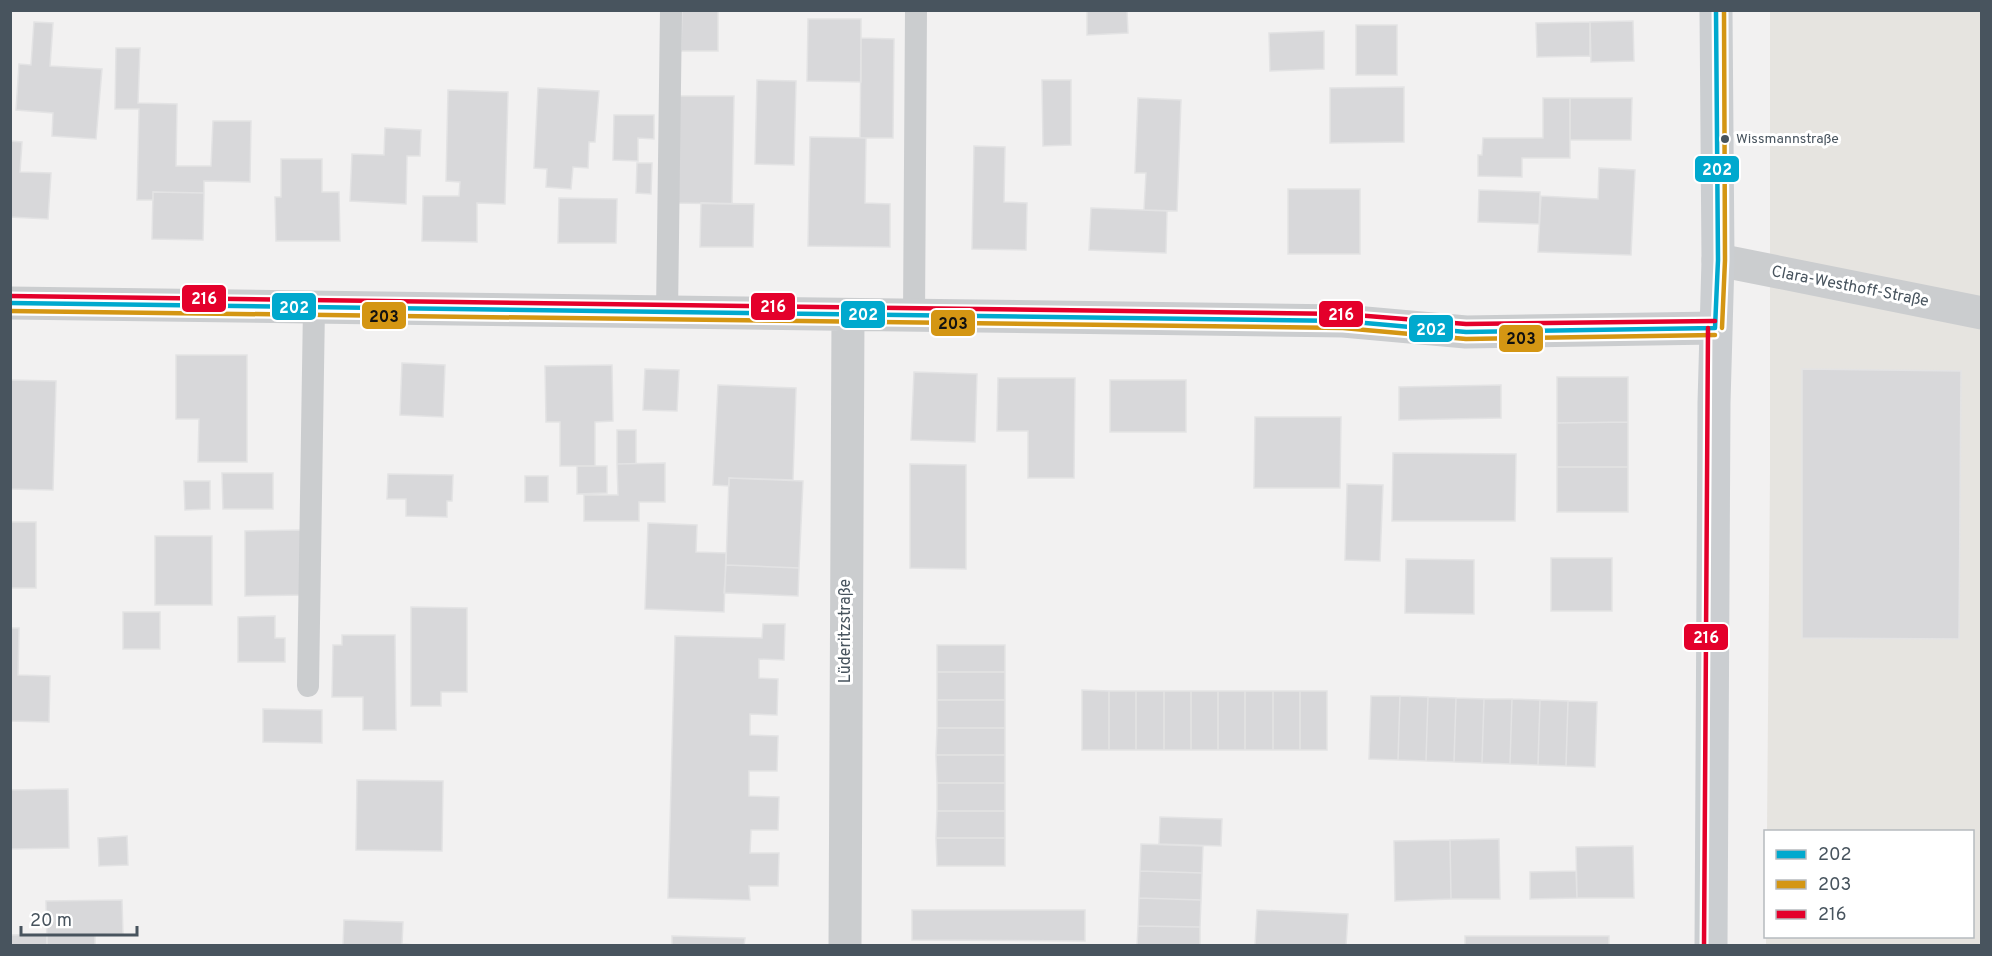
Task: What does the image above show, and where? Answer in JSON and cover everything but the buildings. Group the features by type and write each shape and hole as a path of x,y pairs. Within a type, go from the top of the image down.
{"street":[{"path":"1711,945 1710,798 1715,328 1718,260 1716,10"},
{"name":"Clara-Westhoff-Straße","path":"1718,260 1982,314"},
{"path":"10,303 1343,321 1466,332 1715,328"},
{"name":"Lüderitzstraße","path":"845,945 848,315"}],"lane":[{"path":"667,313 671,10"},
{"path":"914,316 916,10"},
{"path":"308,686 314,307"}],"shaded area":[{"path":"1770,11 1981,11 1981,945 1766,945 1766,938 1974,938 1974,830 1767,830"}],"transit line":[{"name":"202","path":"1715,328 1718,260 1716,10"},
{"name":"203","path":"1722,328 1725,260 1724,10"},
{"name":"216","path":"10,296 1343,314 1466,324 1715,321"},
{"name":"202","path":"10,303 1343,321 1466,332 1715,328"},
{"name":"203","path":"10,311 1343,328 1466,339 1715,335"},
{"name":"216","path":"1704,946 1708,328"}],"place":[{"name":"Wissmannstraße","path":"1725,139"}]}
